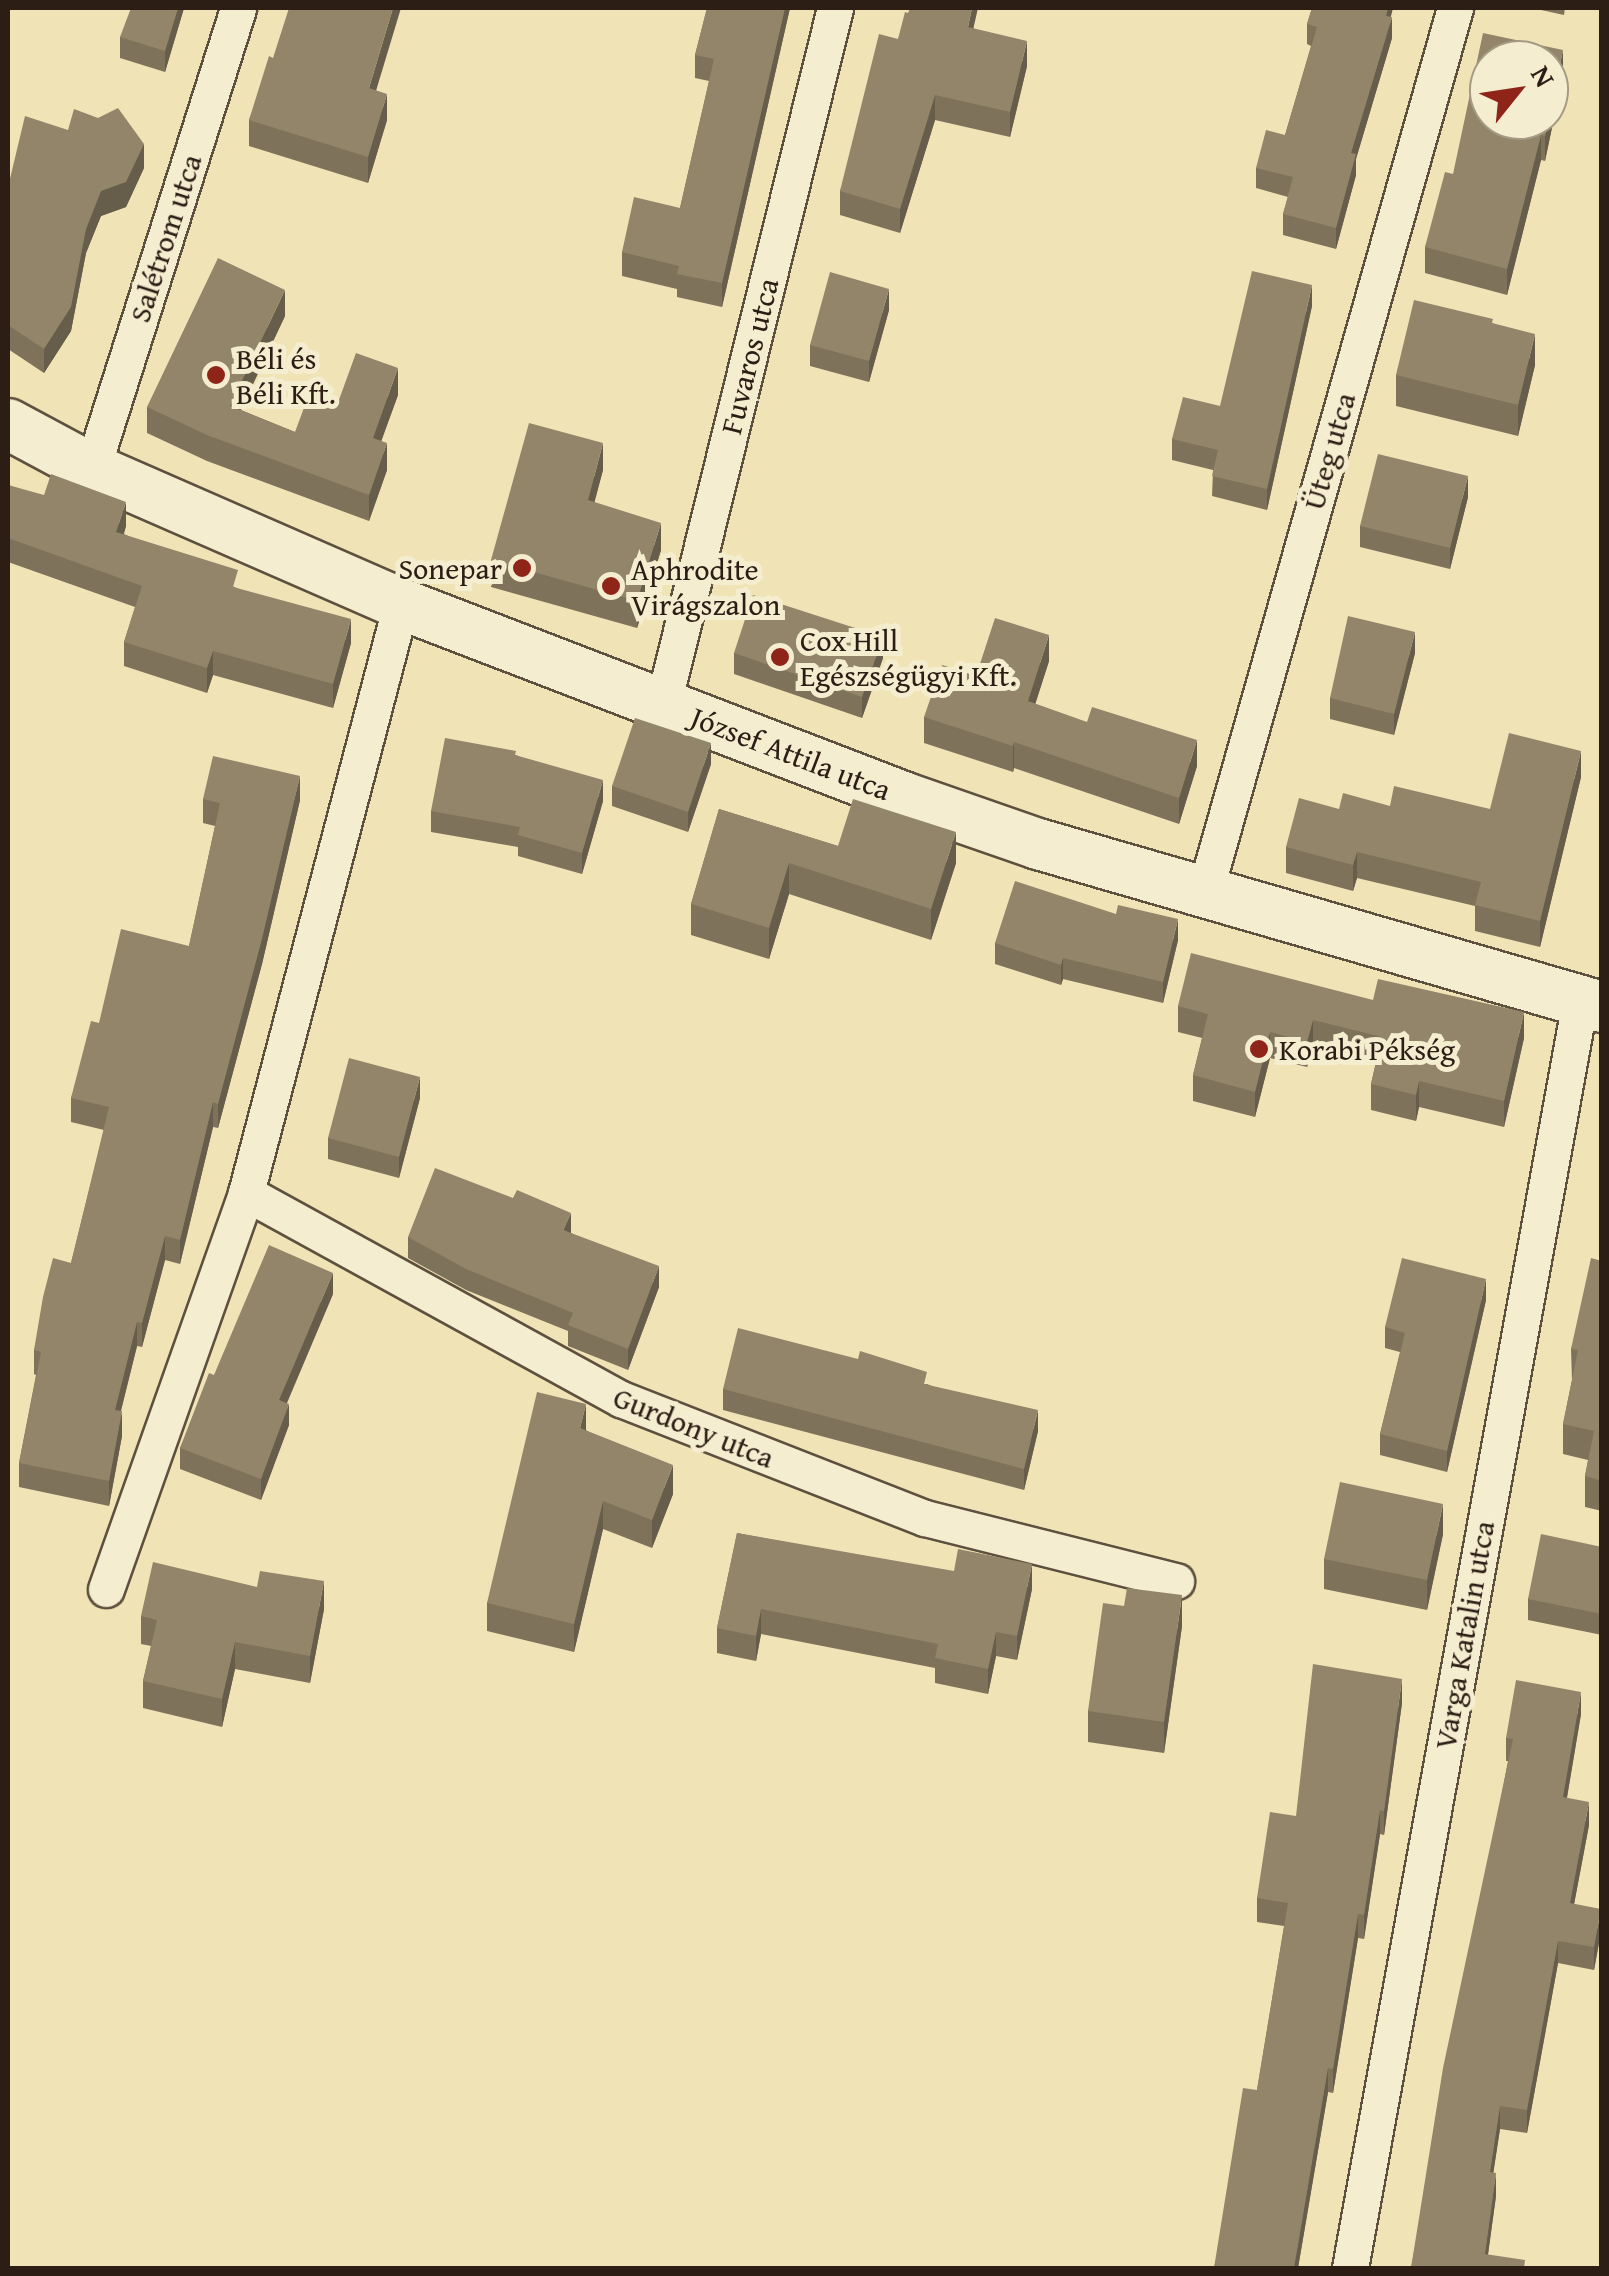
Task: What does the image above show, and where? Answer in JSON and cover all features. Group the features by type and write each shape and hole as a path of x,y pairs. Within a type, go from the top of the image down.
{"street":[{"name":"Salétrom utca","path":"92,469 238,8"},
{"name":"Fuvaros utca","path":"663,704 835,8"},
{"name":"Üteg utca","path":"1204,895 1455,8"},
{"name":"József Attila utca","path":"8,424 92,469 401,604 1038,844 1591,1004"},
{"path":"106,1588 246,1192 401,604"},
{"name":"Varga Katalin utca","path":"1350,2268 1591,1004"},
{"name":"Gurdony utca","path":"246,1192 620,1399 925,1518 1176,1581"}],"building":[{"path":"131,8 178,8 165,51 120,37"},
{"path":"289,8 393,8 369,88 387,94 368,157 249,120"},
{"path":"707,8 785,8 722,283 677,274 679,266 622,252 634,197 680,208 714,59 695,55"},
{"path":"910,8 972,8 968,27 1027,41 1010,112 935,95 900,209 840,191 879,34 898,39 905,12"},
{"path":"1312,8 1388,8 1386,16 1392,17 1351,153 1356,154 1336,228 1283,214 1293,177 1256,168 1266,130 1285,135 1317,27 1307,24"},
{"path":"1483,33 1516,40 1482,40"},
{"path":"1469,99 1469,140 1540,140 1507,269 1425,247 1445,172 1453,174"},
{"path":"118,108 144,144 126,182 101,191 86,229 71,307 44,349 8,325 8,187 25,116 68,130 74,109 98,118"},
{"path":"218,258 285,290 230,406 295,432 308,397 336,408 356,353 398,368 373,438 387,443 369,495 207,435 147,407"},
{"path":"1252,271 1312,285 1267,489 1212,476 1218,450 1172,439 1183,397 1220,406"},
{"path":"830,272 889,289 869,361 810,345"},
{"path":"1414,300 1493,319 1492,323 1535,334 1518,405 1396,375"},
{"path":"529,423 603,443 588,500 661,523 637,601 491,560"},
{"path":"1378,454 1468,476 1450,548 1360,526"},
{"path":"51,474 126,502 116,532 238,570 233,587 351,619 333,684 213,651 207,668 124,642 142,586 8,538 8,485 44,495"},
{"path":"753,595 883,637 862,697 734,653"},
{"path":"1348,616 1415,632 1394,714 1330,698"},
{"path":"995,618 1049,635 1028,701 1087,722 1092,707 1197,740 1179,798 1014,742 1013,746 924,717 942,665 976,676"},
{"path":"635,718 711,743 688,812 612,786"},
{"path":"1509,733 1581,751 1540,921 1475,905 1481,882 1357,852 1353,865 1286,847 1299,798 1339,809 1343,793 1390,806 1394,786 1490,809"},
{"path":"445,738 516,751 515,755 603,780 582,853 518,835 520,827 431,811"},
{"path":"213,756 300,776 218,1104 213,1102 180,1240 165,1236 142,1323 137,1322 115,1410 122,1411 109,1481 19,1463 41,1352 34,1350 43,1297 53,1258 71,1263 109,1107 71,1098 91,1021 99,1023 121,929 189,946 220,803 203,799"},
{"path":"853,799 956,832 931,909 789,863 769,928 691,904 719,809 838,846"},
{"path":"1015,881 1116,914 1118,905 1178,919 1163,982 1063,958 1061,965 995,943"},
{"path":"1191,953 1373,1000 1378,979 1524,1012 1504,1101 1419,1081 1416,1095 1371,1084 1382,1037 1313,1020 1307,1042 1270,1032 1255,1092 1193,1075 1208,1014 1178,1006"},
{"path":"349,1058 420,1077 399,1157 328,1138"},
{"path":"435,1168 513,1198 517,1190 571,1213 563,1230 659,1266 628,1349 568,1325 573,1313 466,1269 408,1237"},
{"path":"269,1245 333,1273 279,1400 289,1404 261,1479 180,1448 209,1373 214,1375"},
{"path":"1402,1258 1486,1279 1447,1451 1380,1434 1405,1333 1385,1327"},
{"path":"1591,1258 1602,1261 1602,1481 1585,1476 1594,1431 1563,1424 1578,1350 1571,1349"},
{"path":"738,1328 858,1359 860,1351 927,1372 924,1384 1038,1410 1024,1469 723,1389"},
{"path":"537,1392 586,1404 580,1428 673,1465 652,1520 603,1501 574,1624 487,1603"},
{"path":"1340,1482 1443,1504 1427,1580 1324,1559"},
{"path":"737,1533 954,1571 958,1549 1032,1564 1017,1636 996,1632 988,1669 935,1658 938,1644 761,1609 756,1636 717,1628"},
{"path":"1541,1534 1602,1547 1602,1614 1528,1599"},
{"path":"153,1562 257,1587 260,1571 324,1581 310,1656 235,1642 222,1699 143,1681 157,1620 141,1616"},
{"path":"1127,1588 1182,1595 1164,1722 1088,1711 1103,1603 1124,1606"},
{"path":"1313,1664 1402,1679 1384,1811 1380,1810 1364,1915 1358,1914 1294,2268 1214,2268 1243,2088 1257,2090 1288,1903 1257,1898 1270,1812 1296,1816"},
{"path":"1516,1680 1581,1692 1563,1797 1589,1802 1570,1903 1601,1909 1594,1947 1558,1941 1527,2110 1500,2106 1490,2172 1496,2173 1485,2254 1525,2260 1524,2268 1411,2268 1443,2068 1513,1739 1506,1738"}],"place":[{"name":"Béli és Béli Kft.","path":"216,375"},
{"name":"Sonepar","path":"522,568"},
{"name":"Aphrodite Virágszalon","path":"611,586"},
{"name":"Cox Hill Egészségügyi Kft.","path":"780,657"},
{"name":"Korabi Pékség","path":"1259,1049"}]}
